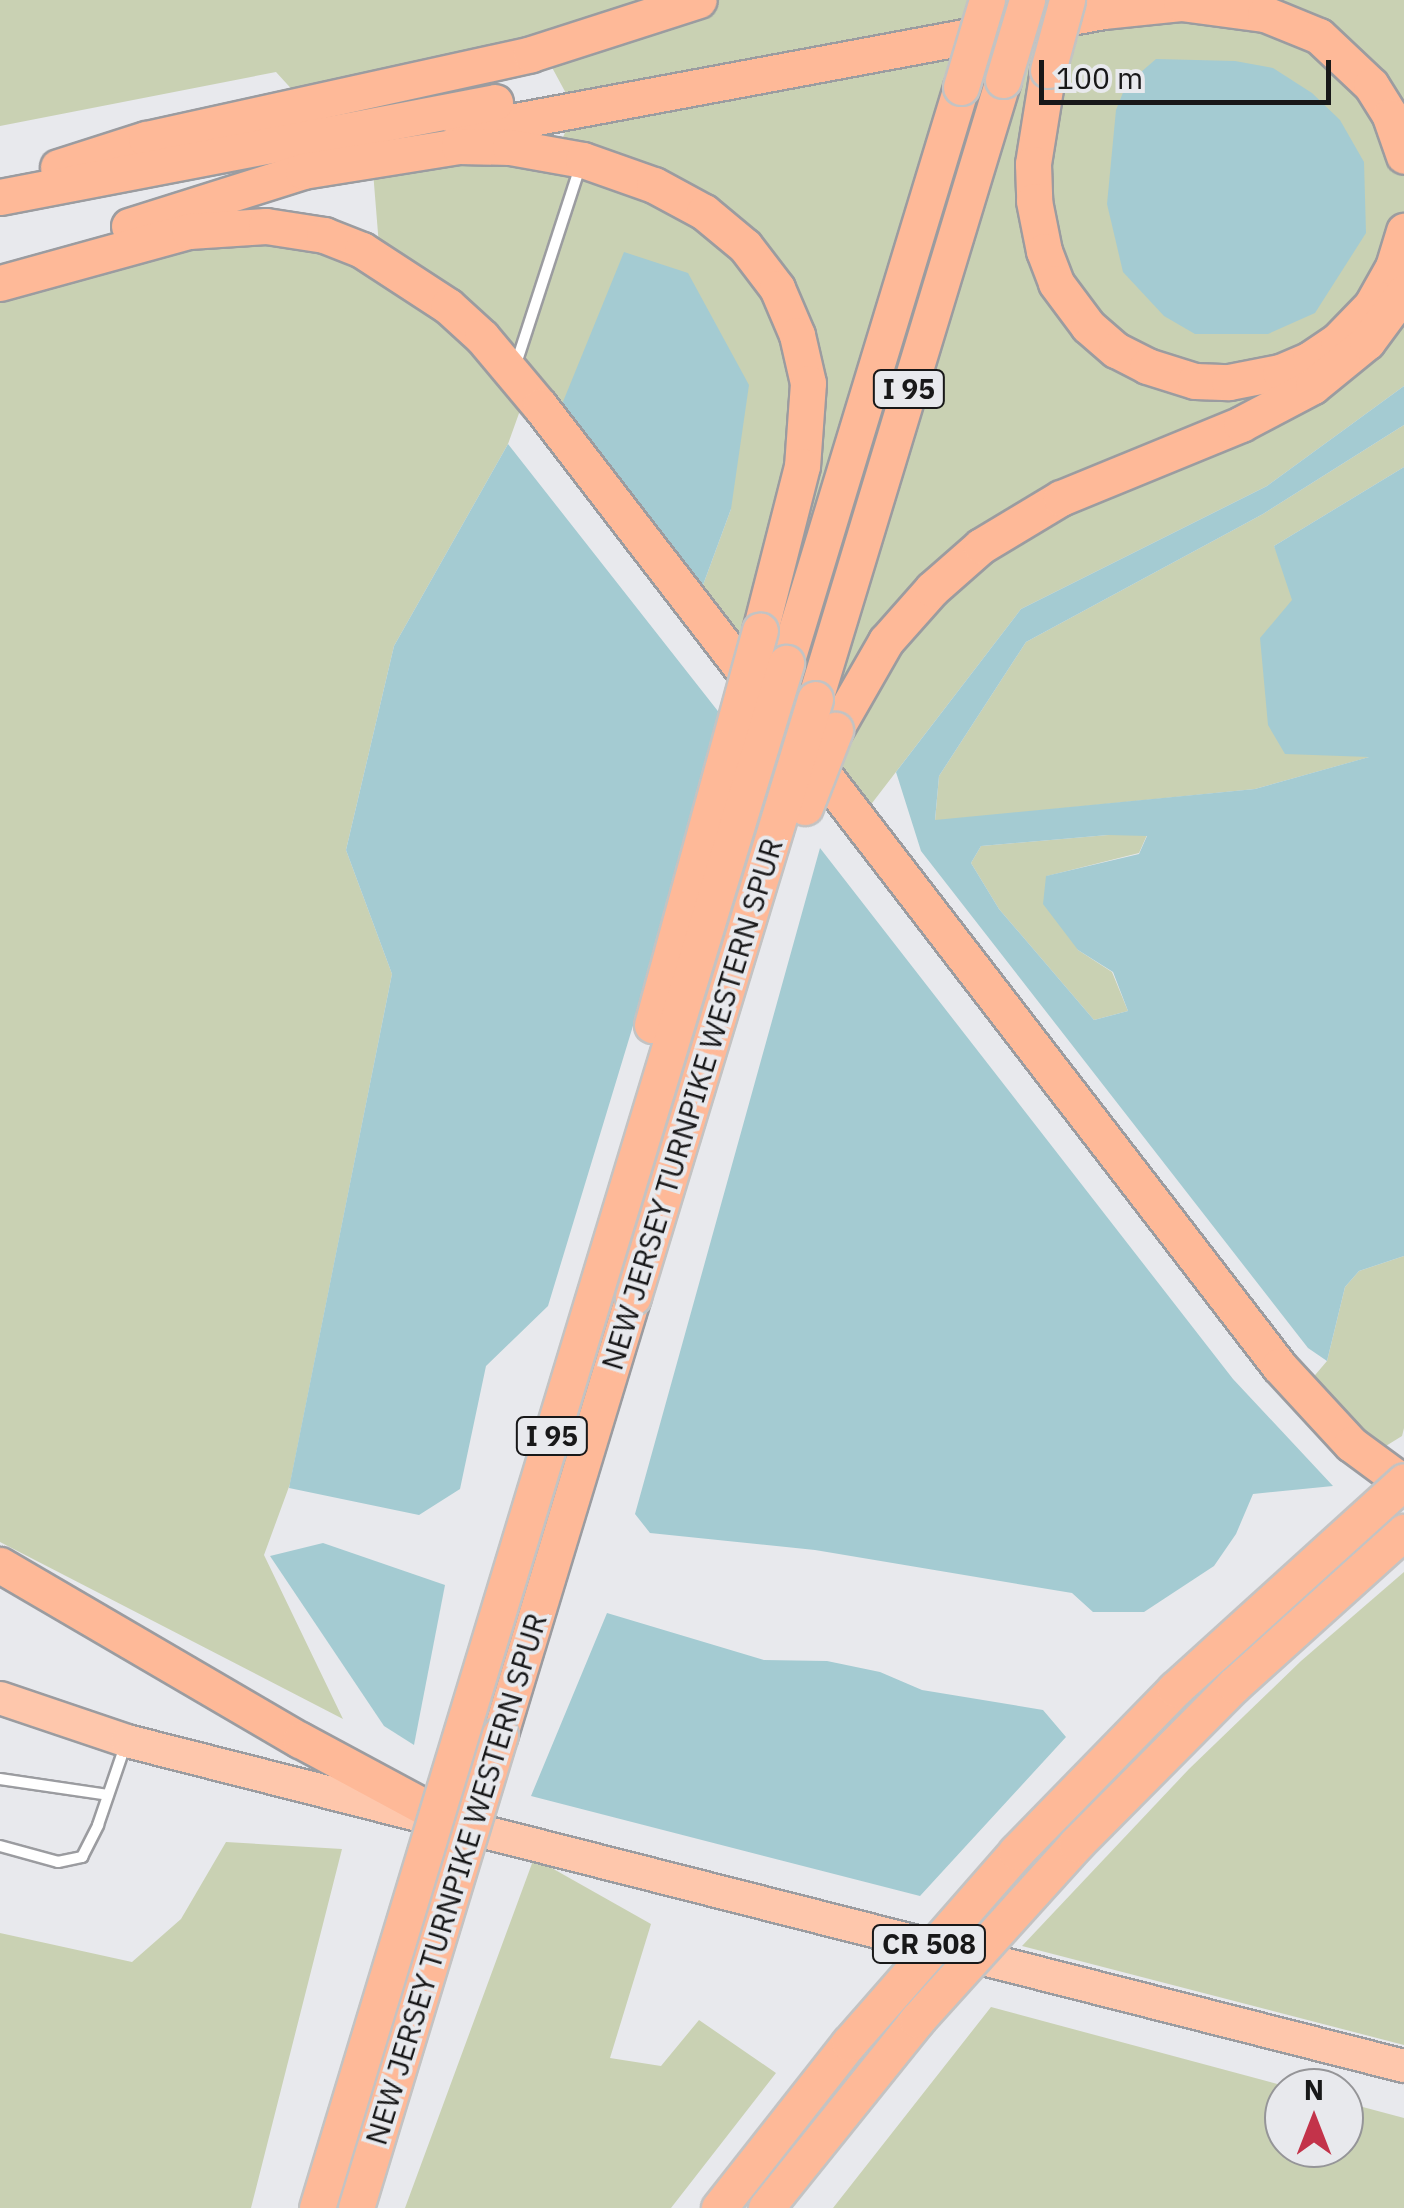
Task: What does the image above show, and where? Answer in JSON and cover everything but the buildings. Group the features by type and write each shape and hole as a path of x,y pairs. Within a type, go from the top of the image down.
{"highway":[{"path":"0,188 146,139 531,54 700,0"},
{"name":"NEW JERSEY TURNPIKE WESTERN SPUR","path":"317,2208 987,0"},
{"name":"NEW JERSEY TURNPIKE WESTERN SPUR","path":"356,2208 1028,0"},
{"path":"0,197 1036,0"},
{"path":"1066,0 1048,70 1033,164 1034,202 1044,251 1056,283 1088,326 1116,350 1147,366 1195,381 1229,382 1280,372 1310,359 1338,340 1371,306 1393,267 1404,231"},
{"path":"1287,0 1320,14 1363,46 1404,99"},
{"path":"0,282 148,218 400,143 1102,11 1181,3 1265,14 1332,46 1360,70 1381,99 1404,156"},
{"path":"335,164 459,146 510,147 583,160 654,185 718,222 757,260 792,319 808,383 808,432 760,631 636,1083 616,1222"},
{"path":"0,282 190,231 247,225 304,231 344,242 397,269 456,314 513,372 1279,1366 1351,1444 1404,1482 1175,1689 1016,1852 848,2043 719,2208"},
{"path":"633,1297 690,1184 804,812 835,730 886,642 932,589 981,546 1050,503 1241,424 1313,386 1367,342 1404,292"},
{"path":"766,2208 917,2020 1034,1888 1196,1722 1404,1532"},
{"path":"0,1564 300,1740 454,1823"},
{"name":"CR 508","path":"0,1698 127,1741"},
{"name":"CR 508","path":"0,1716 127,1741 1404,2066"}],"lane":[{"path":"513,372 583,160"},
{"path":"0,1846 58,1862 82,1858 127,1741"},
{"path":"0,1780 108,1796"}],"green space":[{"path":"0,0 1404,0 1404,386 1267,486 1021,609 866,811 703,585 731,509 558,414 527,391 508,444 394,646 346,850 392,974 290,1484 264,1555 343,1719 0,1542 0,283 189,231 380,258 372,159 556,153 575,110 535,36 297,95 276,72 0,126"},
{"path":"1404,425 1404,467 1274,546 1373,756 1255,789 935,821 939,776 1026,642 1263,514"},
{"path":"1147,835 1139,853 1047,876 1078,950 1112,972 1128,1011 1094,1020 999,909 971,863 981,846"},
{"path":"1404,1256 1404,1428 1402,1436 1381,1449 1310,1381 1327,1361 1345,1287 1359,1271"},
{"path":"1404,1572 1404,2045 1022,1946 1189,1769 1301,1661"},
{"path":"226,1842 342,1849 251,2208 0,2208 0,1933 132,1962 181,1919"},
{"path":"534,1858 651,1924 610,2058 661,2066 699,2020 776,2073 671,2208 405,2208"},
{"path":"991,2007 1264,2080 1264,2168 1364,2168 1364,2107 1404,2118 1404,2208 833,2208"}],"water":[{"path":"1156,59 1235,61 1273,68 1312,93 1340,120 1364,162 1366,233 1315,313 1268,334 1195,334 1164,316 1123,272 1107,204 1116,110 1126,85"},
{"path":"624,252 688,273 749,385 731,509 703,585 686,572 558,414"},
{"path":"1404,386 1404,425 1263,514 1026,642 939,776 935,820 1255,789 1369,757 1285,754 1268,725 1260,638 1292,600 1274,546 1404,467 1404,1256 1359,1271 1345,1287 1327,1361 1308,1348 921,851 896,772 1021,609 1267,486","holes":["1108,835 1147,836 1139,854 1046,876 1043,904 1078,950 1113,972 1128,1011 1094,1020 999,909 971,863 981,846"]},
{"path":"508,444 721,715 703,795 548,1306 486,1366 460,1489 419,1515 289,1488 392,974 346,850 394,646"},
{"path":"820,848 1233,1379 1333,1486 1253,1494 1236,1534 1214,1566 1144,1612 1093,1612 1072,1593 815,1550 650,1533 635,1514"},
{"path":"323,1543 445,1585 414,1745 384,1726 270,1556"},
{"path":"607,1613 764,1660 827,1661 880,1672 922,1690 1043,1710 1066,1737 920,1896 531,1796"}]}
